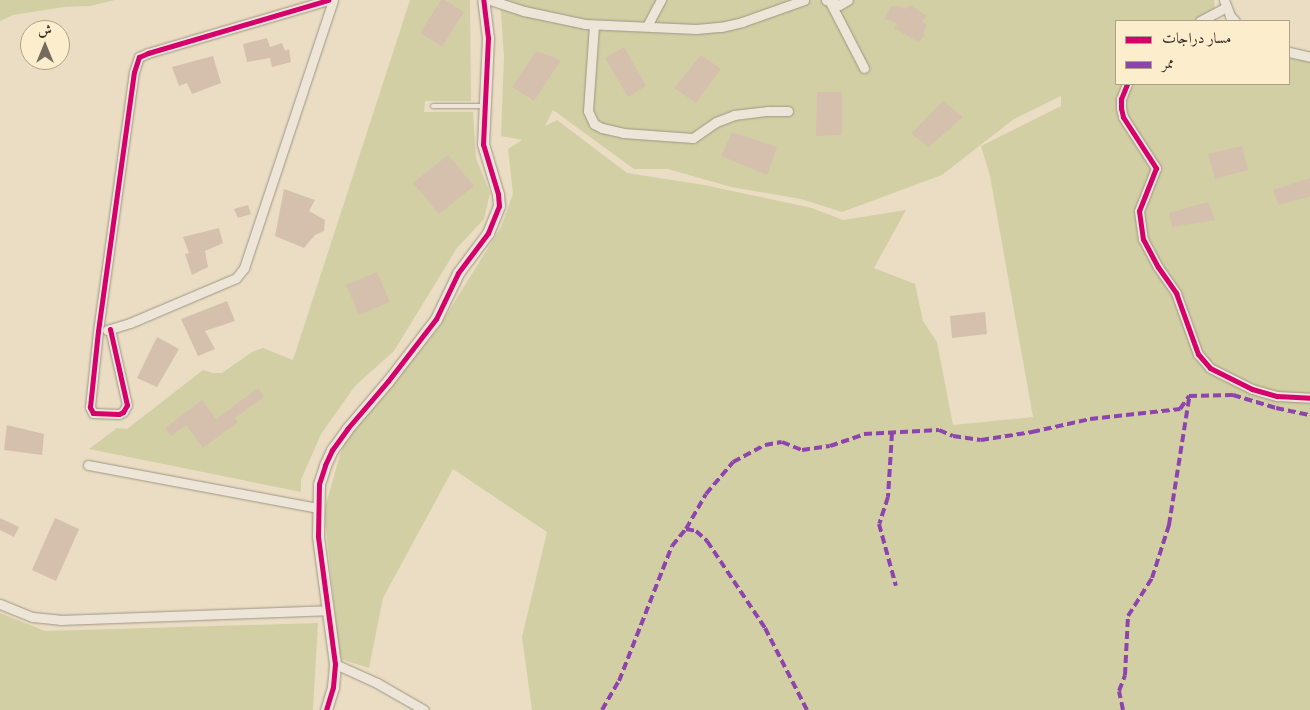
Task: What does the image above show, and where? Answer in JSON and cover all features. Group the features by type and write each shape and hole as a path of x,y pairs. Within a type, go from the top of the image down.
{"street":[{"path":"110,330 127,401 126,409 119,414 93,413 90,410 98,331 134,72 139,57 157,50 328,0"},
{"path":"98,331 110,330 236,278 244,268 333,0"},
{"path":"326,710 332,687 334,664 318,536 319,484 332,450 436,319 458,273 488,233 496,218 498,194 483,144 488,38 484,0"},
{"path":"490,0 557,20 624,28 647,26 696,29 721,27 804,0"},
{"path":"647,26 661,0"},
{"path":"829,2 838,5 848,0"},
{"path":"829,2 864,68"},
{"path":"1201,20 1225,4 1234,20"},
{"path":"594,25 588,111 594,124 602,128 623,133 693,138 701,135 716,122 734,115 788,111"},
{"path":"1290,52 1310,57"},
{"path":"1127,85 1121,99 1120,108 1123,117 1156,168 1139,212 1143,239 1176,293 1198,354 1210,368 1252,389 1277,396 1310,398"},
{"path":"88,465 318,508"},
{"path":"0,604 33,617 60,620 327,610"},
{"path":"334,664 377,683 424,710"}],"lane":[{"path":"433,106 484,106"}],"shaded area":[{"path":"0,0 115,0 90,6 64,7 13,15 0,21"},
{"path":"410,0 470,0 471,101 425,101 424,112 473,112 476,158 490,193 484,219 457,248 394,351 355,386 321,434 301,480 301,492 89,449 117,428 127,429 203,370 222,373 252,352 263,348 293,360"},
{"path":"500,0 1214,0 1216,20 1115,20 1115,85 1290,85 1290,50 1310,53 1310,710 532,710 522,637 547,532 453,469 383,598 369,668 340,659 324,511 345,438 437,330 501,227 513,194 508,149 522,140 501,136 504,56","holes":["1061,96 1061,106 981,146 990,176 1033,417 953,425 937,342 923,321 915,284 874,268 906,210 843,220 812,208 704,185 627,173 557,120 545,126 553,110 634,169 668,169 731,187 801,199 842,212 942,175 1014,119"]},
{"path":"0,613 45,631 318,623 313,710 0,710"}],"building":[{"path":"441,0 445,0 464,12 442,47 420,33"},
{"path":"896,5 905,9 910,5 927,16 922,21 927,25 923,34 926,35 918,42 894,28 897,23 884,19 891,6 894,7"},
{"path":"267,38 270,47 282,43 285,51 289,49 291,62 272,67 270,58 247,62 243,44"},
{"path":"624,47 646,86 628,97 605,58"},
{"path":"536,51 561,60 534,101 512,87"},
{"path":"701,55 721,69 696,103 674,88"},
{"path":"213,56 221,83 192,94 187,83 179,86 172,67"},
{"path":"817,92 842,92 842,135 816,136"},
{"path":"943,101 963,117 929,147 911,134"},
{"path":"732,132 777,147 767,175 721,156"},
{"path":"1242,146 1248,170 1215,179 1208,154"},
{"path":"448,155 474,186 439,214 413,183"},
{"path":"1310,178 1310,197 1278,205 1273,190"},
{"path":"284,189 315,200 309,211 325,220 324,231 315,235 304,248 275,236"},
{"path":"1208,202 1215,220 1172,227 1169,213"},
{"path":"248,205 251,214 238,218 234,209"},
{"path":"219,228 223,243 205,251 208,267 192,275 185,254 189,253 183,237"},
{"path":"377,272 390,302 359,315 346,285"},
{"path":"227,301 235,321 205,331 215,349 198,356 181,319"},
{"path":"985,312 987,334 952,338 950,316"},
{"path":"157,337 179,349 157,387 137,378"},
{"path":"258,388 264,397 235,418 238,422 203,448 186,425 171,436 165,428 202,400 216,419"},
{"path":"7,425 44,434 42,455 4,450"},
{"path":"0,518 19,527 14,537 0,530"},
{"path":"55,518 79,529 56,581 32,570"}],"marked path":[{"path":"1189,396 1233,395 1276,408 1310,415"},
{"path":"602,710 619,681 672,546 686,529 706,494 733,462 765,445 782,442 802,450 830,446 864,434 939,430 953,436 981,440 1032,432 1090,419 1180,409 1189,396"},
{"path":"1123,710 1119,691 1125,675 1128,616 1152,578 1169,525 1189,399"},
{"path":"892,433 888,497 879,524 896,586"},
{"path":"686,529 696,531 707,541 765,628 807,710"}],"cycle path":[{"path":"110,329 127,405 123,412 119,414 93,413 90,407 98,331 134,72 139,57 328,0"},
{"path":"326,710 333,687 335,664 318,536 319,484 325,465 332,450 347,429 388,381 436,319 458,273 488,233 499,206 498,194 483,144 488,38 483,0"},
{"path":"1127,85 1121,99 1123,117 1156,168 1139,211 1143,239 1158,267 1176,293 1198,354 1210,368 1252,389 1277,396 1310,398"}]}
